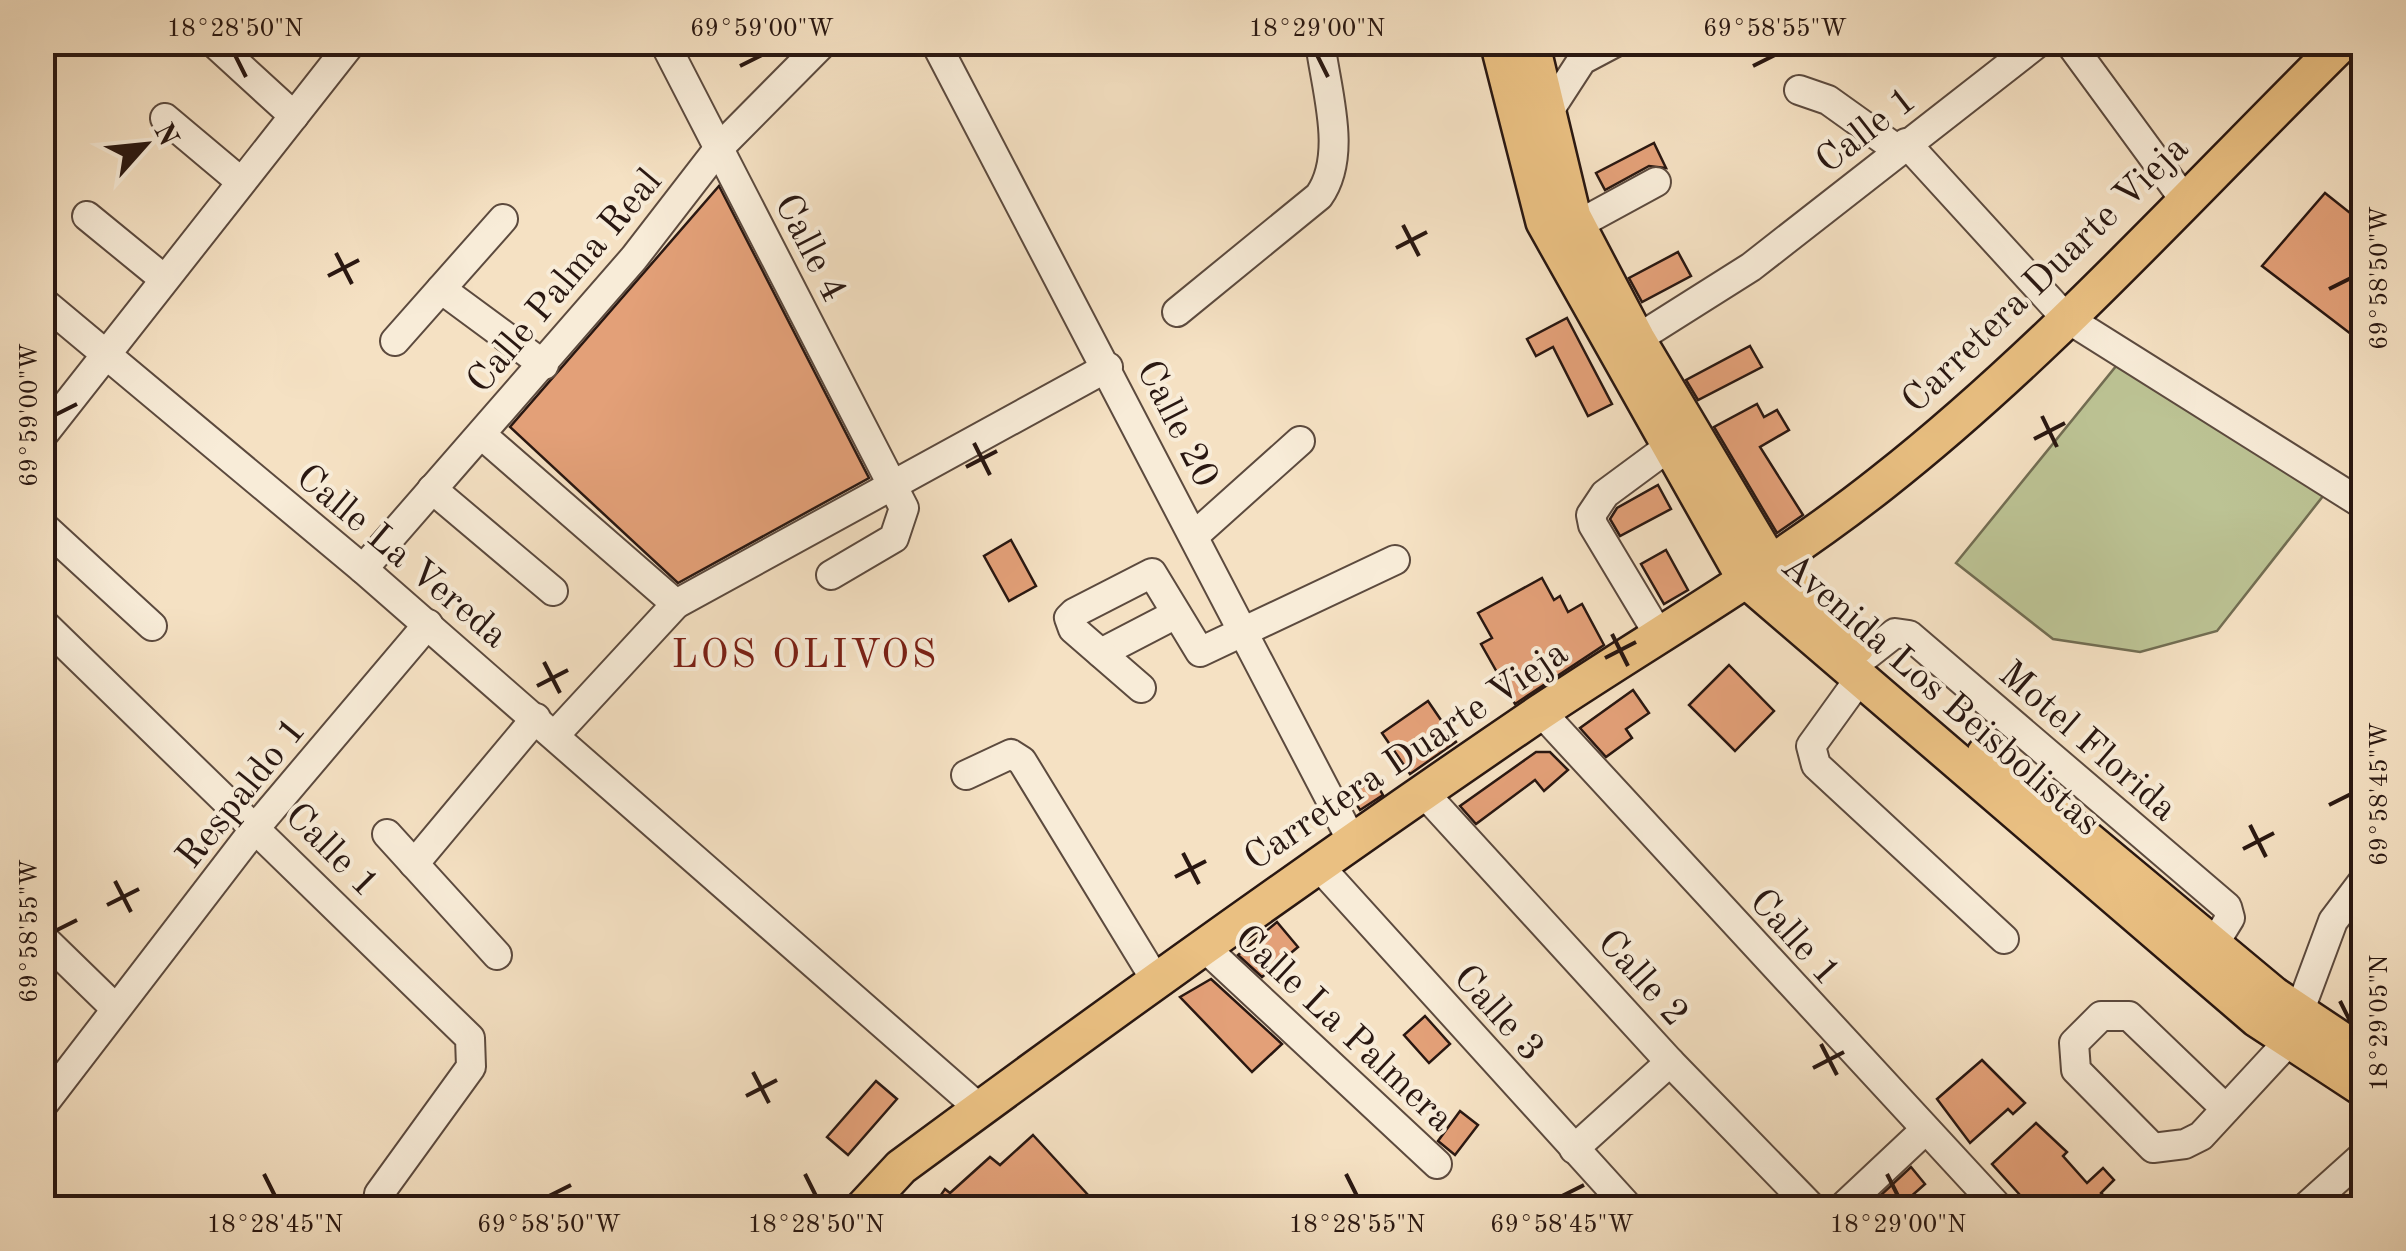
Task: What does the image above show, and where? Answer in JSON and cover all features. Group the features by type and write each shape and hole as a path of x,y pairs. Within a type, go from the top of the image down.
{"main road":[{"name":"Avenida Los Beisbolistas","path":"1498,42 1544,222 1670,446 1758,572 1863,667 2364,1090"},
{"name":"Avenida Los Beisbolistas","path":"1531,42 1545,117 1577,225 1758,572"},
{"name":"Carretera Duarte Vieja","path":"864,1208 901,1168 1202,944 1541,712 1758,572 1882,483 1980,401 2342,42"},
{"name":"Avenida Los Beisbolistas","path":"1863,667 2214,944 2294,1027 2364,1055"}],"street":[{"path":"213,42 294,116"},
{"name":"Calle 4","path":"664,42 904,508 898,532 831,575"},
{"name":"Calle Palma Real","path":"364,569 544,365 719,148 824,42"},
{"name":"Calle 20","path":"935,42 1352,841"},
{"path":"1177,312 1320,196 1329,182 1335,160 1320,42"},
{"path":"1545,117 1580,51 1616,42"},
{"name":"Calle 1","path":"1636,339 1751,267 2040,42"},
{"path":"2069,42 2184,198"},
{"path":"42,436 350,43"},
{"path":"1799,90 1828,100 1902,146 2065,318 2364,506"},
{"path":"165,118 240,181"},
{"path":"1577,225 1656,182"},
{"path":"87,216 164,280"},
{"path":"395,342 502,219"},
{"path":"441,289 544,365"},
{"name":"Calle La Vereda","path":"42,302 428,624 980,1109"},
{"path":"414,864 545,726 676,604 1108,367"},
{"path":"483,436 676,604"},
{"path":"1194,535 1300,442"},
{"path":"1660,635 1591,515 1605,494 1670,446"},
{"path":"432,489 552,591"},
{"path":"42,525 152,626"},
{"path":"1141,688 1073,629 1069,618 1145,574 1156,577 1200,652 1395,560"},
{"path":"1101,653 1176,614"},
{"name":"Calle 1","path":"42,622 257,826 470,1038 474,1053 471,1067 379,1194 377,1208"},
{"name":"Respaldo 1","path":"42,1106 257,826 428,624"},
{"path":"1863,667 1811,746 1816,765 2004,938"},
{"name":"Calle 1","path":"1541,712 1924,1132 2000,1208"},
{"path":"966,775 1001,756 1011,754 1022,761 1155,979"},
{"name":"Calle 2","path":"1424,793 1670,1062 1812,1208"},
{"path":"387,834 497,955"},
{"name":"Calle 3","path":"1318,864 1629,1208"},
{"path":"2226,1109 2129,1016 2101,1016 2074,1043 2076,1070 2153,1148 2185,1144 2200,1136 2226,1109 2294,1027 2333,921 2364,880"},
{"path":"42,937 116,1008"},
{"name":"Calle La Palmera","path":"1202,944 1437,1164"},
{"path":"1574,1150 1670,1062"},
{"path":"1842,1208 1924,1132"},
{"path":"2305,1208 2364,1155"}],"green space":[{"path":"2117,365 2327,491 2217,631 2140,652 2053,639 1956,563"}],"building":[{"path":"1654,143 1666,168 1649,166 1605,190 1596,173"},
{"path":"719,186 869,478 678,583 510,427"},
{"path":"2325,193 2364,224 2364,344 2262,266"},
{"path":"1678,252 1691,276 1642,302 1629,278"},
{"path":"1567,318 1612,404 1588,416 1553,347 1536,356 1527,339"},
{"path":"1750,346 1762,367 1698,400 1686,380"},
{"path":"1757,404 1764,417 1777,410 1789,430 1760,447 1803,515 1777,533 1714,427"},
{"path":"1658,485 1671,509 1620,536 1610,519 1617,508"},
{"path":"1011,540 1036,586 1009,601 984,556"},
{"path":"1666,550 1688,590 1664,604 1641,564"},
{"path":"1542,578 1554,600 1560,596 1568,612 1582,604 1604,645 1515,704 1481,644 1492,638 1478,613"},
{"path":"1729,665 1774,711 1735,751 1689,705"},
{"path":"1633,690 1649,713 1626,729 1632,738 1606,757 1580,728"},
{"path":"1428,701 1456,742 1410,774 1382,733"},
{"path":"1536,752 1550,752 1568,770 1544,791 1535,780 1476,824 1460,806"},
{"path":"1374,780 1383,795 1360,810 1350,794"},
{"path":"1277,922 1298,947 1262,977 1238,955"},
{"path":"1211,979 1282,1044 1252,1072 1180,997"},
{"path":"1425,1016 1450,1044 1429,1063 1404,1035"},
{"path":"1982,1060 2025,1103 2013,1114 2008,1109 1970,1143 1937,1099"},
{"path":"876,1081 897,1099 848,1155 827,1137"},
{"path":"1460,1111 1478,1125 1455,1155 1438,1141"},
{"path":"2036,1123 2067,1152 2063,1156 2087,1183 2103,1168 2114,1180 2101,1193 2116,1208 2033,1208 2020,1195 1992,1164"},
{"path":"1033,1135 1100,1208 932,1208 945,1189 950,1193 990,1157 1000,1165"},
{"path":"1911,1167 1925,1184 1898,1208 1867,1208"}],"district":[{"name":"LOS OLIVOS","path":"805,653"}]}
